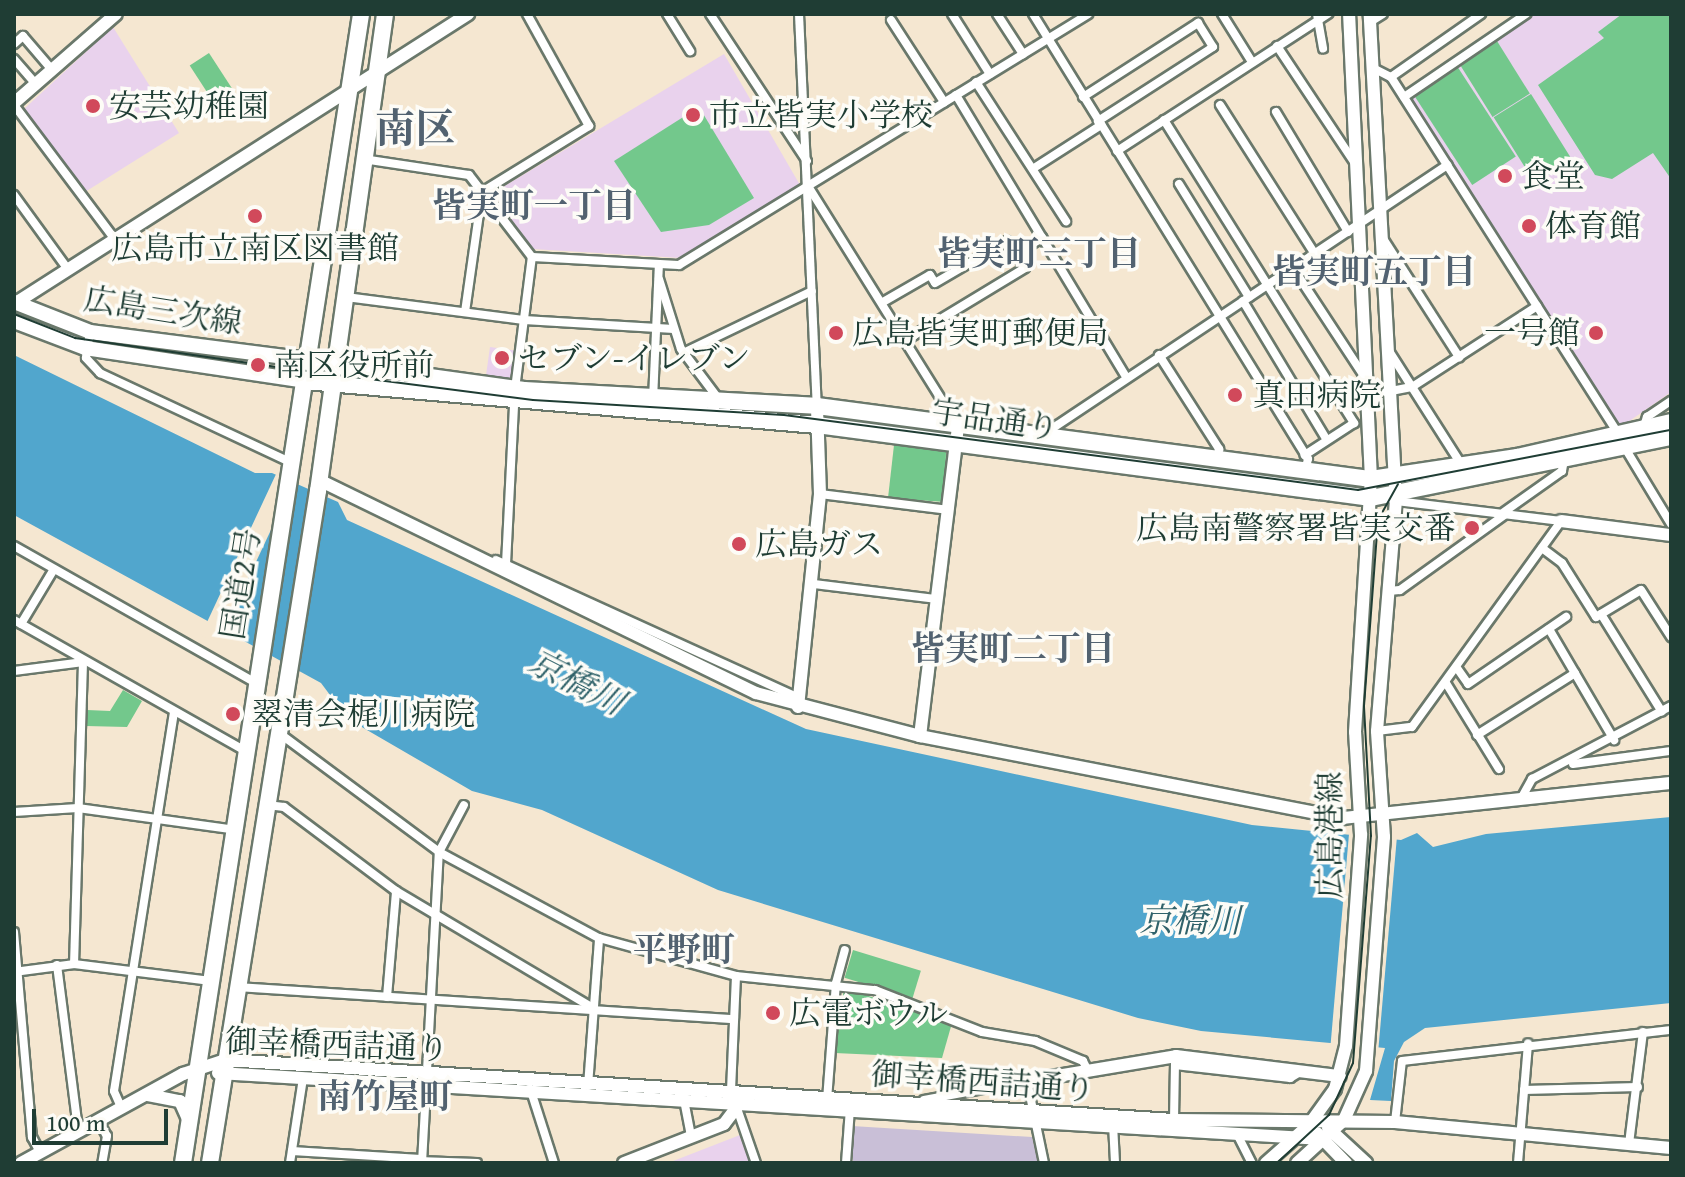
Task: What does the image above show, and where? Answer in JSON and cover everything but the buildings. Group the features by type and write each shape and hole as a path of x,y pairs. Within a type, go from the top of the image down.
{"highway":[{"name":"国道2号","path":"183,1163 238,830 258,654 305,381 361,14"},
{"name":"国道2号","path":"210,1163 264,804 291,670 319,486 331,363 385,14"},
{"name":"宇品通り","path":"308,360 514,397"},
{"name":"宇品通り","path":"305,381 653,406 817,425 1042,438 1371,479 1393,491 1564,460 1622,442 1643,430 1671,422"},
{"name":"宇品通り","path":"653,406 720,401 817,406 957,434 1371,498 1463,466 1671,437"}],"main road":[{"name":"広島三次線","path":"14,303 90,332 308,360"},
{"name":"広島三次線","path":"14,321 85,348 305,381"}],"street":[{"path":"114,238 14,104 116,14"},
{"path":"14,303 468,14"},
{"path":"482,192 589,126 527,14"},
{"path":"667,14 690,51"},
{"path":"710,14 807,161"},
{"path":"798,702 814,584 820,494 799,14"},
{"path":"952,14 990,74"},
{"path":"997,14 1023,54"},
{"path":"1033,14 1305,455 1305,472"},
{"path":"532,257 679,265 1087,14"},
{"path":"1222,14 1252,62"},
{"path":"1117,151 1318,17 1328,14"},
{"name":"広島港線","path":"1266,1163 1309,1125 1340,1076 1346,1046 1361,835 1355,732 1371,498 1349,14"},
{"path":"1370,18 1383,14"},
{"path":"1391,77 1481,14"},
{"path":"1404,97 1526,14"},
{"path":"1318,17 1323,48"},
{"name":"広島港線","path":"1297,1163 1344,1120 1362,1086 1384,837 1377,731 1393,491 1370,18"},
{"path":"891,20 944,102"},
{"path":"1034,168 1213,47 1198,23 1083,97"},
{"path":"14,44 23,36 52,70"},
{"path":"1277,46 1357,165"},
{"path":"14,59 32,80"},
{"path":"1373,68 1391,77 1671,524"},
{"path":"976,82 1066,221"},
{"path":"956,95 1126,377"},
{"path":"1220,105 1315,254"},
{"path":"1276,112 1348,232"},
{"path":"1164,120 1354,423 1305,455"},
{"path":"363,159 469,175 532,257 514,397 506,564"},
{"path":"1042,438 1126,377 1448,165"},
{"path":"1179,184 1327,440"},
{"path":"808,186 906,340 957,434 920,736"},
{"path":"465,312 482,192"},
{"path":"14,195 67,268"},
{"path":"1379,235 1459,357"},
{"path":"1016,254 1042,238"},
{"path":"883,302 930,275 935,283 1007,241 1025,268 906,340"},
{"path":"653,406 659,265"},
{"path":"1293,268 1366,379"},
{"path":"659,279 683,353 720,401"},
{"path":"683,353 812,291"},
{"path":"341,297 524,320 674,329"},
{"path":"1386,392 1412,387 1537,306"},
{"path":"90,332 85,348 100,373 288,469"},
{"path":"1384,344 1463,466"},
{"path":"1159,355 1219,449 1217,461"},
{"path":"1643,430 1647,417 1671,401"},
{"path":"1388,591 1400,590 1562,471 1564,460"},
{"path":"319,486 349,493 798,702"},
{"path":"1393,491 1505,513 1671,535"},
{"path":"349,493 381,516 798,702 920,736 1309,815 1384,816 1522,797 1671,783"},
{"path":"820,494 949,510"},
{"path":"1377,731 1412,727 1561,521"},
{"path":"14,546 254,682"},
{"path":"1542,548 1562,563 1596,617 1641,590 1671,637"},
{"path":"54,569 18,622 174,714 249,753"},
{"path":"814,584 937,599"},
{"path":"1601,614 1662,712"},
{"path":"1457,668 1468,684 1566,617"},
{"path":"1549,629 1614,740"},
{"path":"14,671 83,662"},
{"path":"74,964 83,662"},
{"path":"1477,735 1575,673"},
{"path":"1446,683 1499,769"},
{"path":"1522,797 1532,779 1614,740 1671,706"},
{"path":"121,1107 114,1091 174,714"},
{"path":"278,732 439,852 599,938 736,976 836,983 886,993 982,1032 1035,1041 1083,1061 1088,1071"},
{"path":"1566,765 1671,751"},
{"path":"264,804 284,807 396,891 594,1008"},
{"path":"419,1162 422,1078 439,852 464,805"},
{"path":"14,812 78,808 238,830"},
{"path":"387,997 396,891"},
{"path":"14,932 32,1137 40,1152"},
{"path":"588,1089 599,938"},
{"path":"827,1104 836,983 845,950"},
{"path":"16,972 74,964 211,981"},
{"path":"57,965 78,1130"},
{"path":"736,976 731,1091 739,1104 756,1163"},
{"path":"236,987 734,1019"},
{"path":"1395,1122 1402,1061 1528,1043 1671,1030"},
{"path":"1629,1144 1643,1032"},
{"path":"1518,1163 1528,1043"},
{"path":"1174,1120 1175,1060"},
{"path":"912,1103 1088,1071 1175,1060 1303,1070 1340,1076"},
{"name":"御幸橋西詰通り","path":"21,1163 145,1095 199,1070 225,1067 588,1089 739,1104 850,1105 1040,1124 1174,1120 1309,1125"},
{"name":"御幸橋西詰通り","path":"225,1067 303,1078 422,1078"},
{"path":"290,1163 303,1078"},
{"path":"1027,1081 1029,1111 1040,1124 1044,1163"},
{"path":"531,1085 554,1163"},
{"path":"1524,1090 1638,1087"},
{"name":"御幸橋西詰通り","path":"588,1089 731,1091 827,1104"},
{"path":"145,1095 180,1101 189,1130"},
{"path":"684,1100 691,1137"},
{"name":"御幸橋西詰通り","path":"850,1105 912,1103 1029,1111 1238,1136 1322,1139"},
{"path":"624,1163 724,1124 739,1104"},
{"path":"846,1163 850,1105"},
{"path":"98,1120 107,1136 102,1163"},
{"path":"1309,1125 1344,1120 1395,1122 1519,1131 1671,1148"},
{"path":"1113,1122 1115,1163"},
{"path":"1309,1125 1334,1129 1366,1163"},
{"path":"1309,1125 1346,1163"},
{"path":"1238,1136 1252,1163"},
{"path":"292,1151 419,1162 477,1163"}],"shaded area":[{"path":"1531,14 1671,14 1671,392 1618,429 1409,97"},
{"name":"安芸幼稚園","path":"113,27 179,133 85,192 24,109"},
{"name":"市立皆実小学校","path":"724,54 800,185 681,258 532,249 493,193"},
{"path":"490,347 517,351 513,378 486,375"},
{"path":"852,1126 1032,1137 1038,1163 853,1163"},
{"path":"740,1135 750,1163 668,1163"}],"green space":[{"path":"1622,14 1671,14 1671,179 1653,153 1612,179 1595,175 1538,85 1604,38 1598,32"},
{"path":"1497,41 1530,94 1493,117 1460,64"},
{"path":"209,53 235,93 216,106 190,66"},
{"path":"1457,66 1516,157 1472,185 1413,94"},
{"path":"1531,94 1572,160 1535,183 1494,117"},
{"path":"699,107 754,198 709,225 661,232 614,161"},
{"path":"894,445 946,452 945,502 888,498"},
{"path":"123,690 142,701 127,727 86,726 87,710 110,711"},
{"path":"853,950 921,971 912,998 845,978"},
{"path":"844,988 952,1023 942,1058 835,1053"}],"water":[{"name":"京橋川","path":"14,355 255,473 272,473 338,502 347,520 806,729 1252,825 1401,840 1417,833 1433,847 1486,834 1671,817 1671,1003 1425,1028 1404,1042 1394,1061 1391,1101 1370,1100 1385,1048 1201,1031 1138,1018 718,890 542,810 472,791 348,719 321,683 14,515"}],"pier":[{"path":"277,472 294,480 218,643 201,635"},
{"path":"1349,834 1397,838 1378,1049 1331,1045"}],"tram line":[{"path":"14,314 75,338 284,368 533,400 784,415 1358,490 1671,430"},
{"path":"1277,1163 1329,1115 1353,1063 1371,836 1364,706 1378,520 1398,484"}],"place":[{"name":"安芸幼稚園","path":"93,106"},
{"name":"市立皆実小学校","path":"693,115"},
{"name":"食堂","path":"1505,176"},
{"name":"広島市立南区図書館","path":"255,216"},
{"name":"体育館","path":"1529,226"},
{"name":"広島皆実町郵便局","path":"836,333"},
{"name":"一号館","path":"1596,333"},
{"name":"セブン-イレブン","path":"502,358"},
{"name":"南区役所前","path":"258,365"},
{"name":"真田病院","path":"1235,395"},
{"name":"広島南警察署皆実交番","path":"1472,528"},
{"name":"広島ガス","path":"739,544"},
{"name":"翠清会梶川病院","path":"233,714"},
{"name":"広電ボウル","path":"773,1013"}],"district":[{"name":"南区","path":"415,128"},
{"name":"皆実町一丁目","path":"534,205"},
{"name":"皆実町三丁目","path":"1039,253"},
{"name":"皆実町五丁目","path":"1374,271"},
{"name":"皆実町二丁目","path":"1013,648"},
{"name":"平野町","path":"684,949"},
{"name":"南竹屋町","path":"385,1096"}]}
